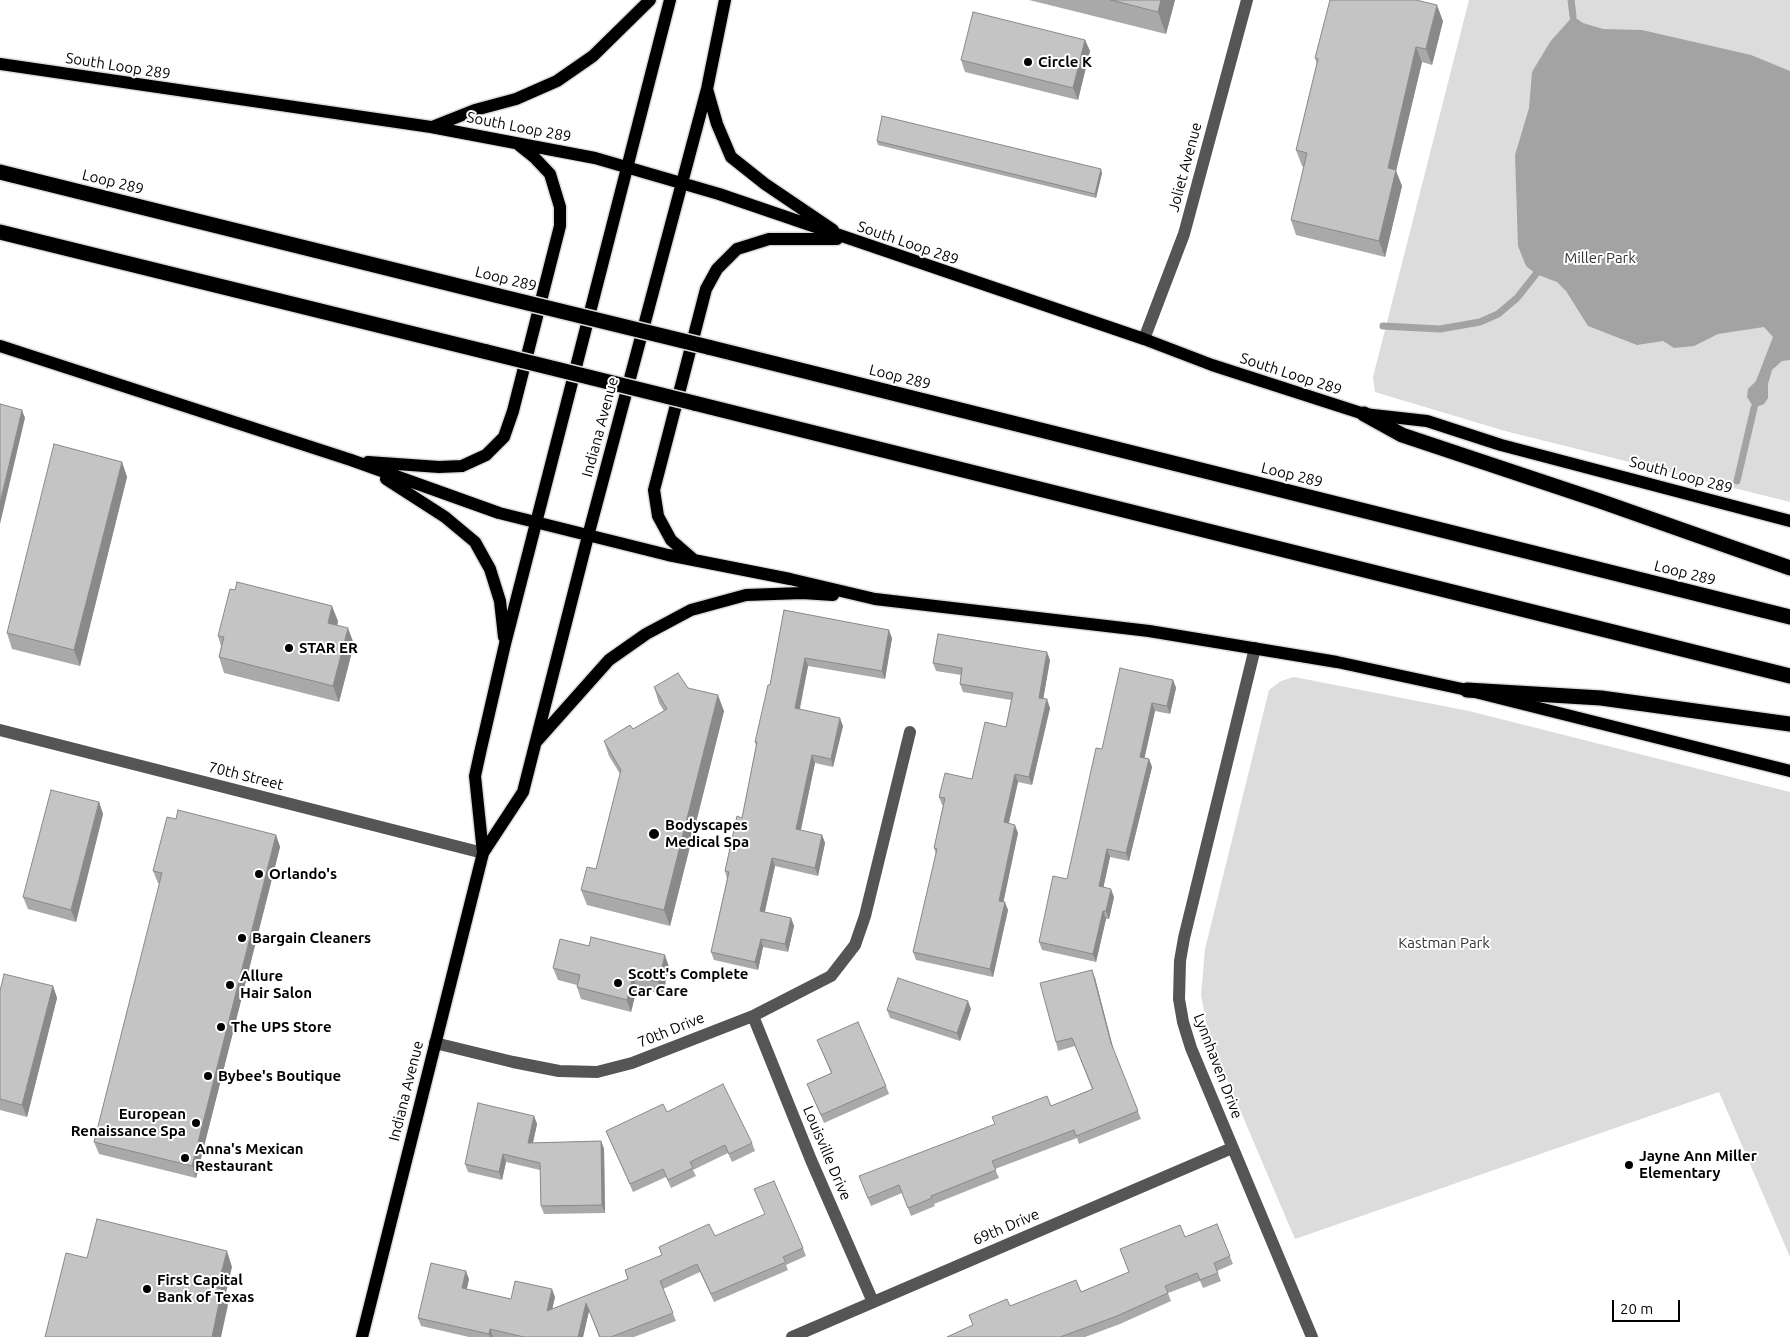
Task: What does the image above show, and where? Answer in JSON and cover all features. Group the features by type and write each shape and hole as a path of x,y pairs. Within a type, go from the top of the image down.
{"highway":[{"name":"Loop 289","path":"0,172 708,346 1790,617"},
{"path":"0,232 1790,676"},
{"path":"1364,414 1402,435 1597,500 1790,568"},
{"path":"1467,690 1601,698 1790,724"}],"main road":[{"path":"431,127 475,110 516,99 557,81 593,56 650,0"},
{"name":"Indiana Avenue","path":"483,853 475,776 505,644 670,0"},
{"name":"Indiana Avenue","path":"362,1337 483,853 523,792 588,536 707,89 725,0"},
{"name":"South Loop 289","path":"0,64 431,127 594,158 681,183 1144,338 1212,365 1364,414 1427,421 1501,445 1790,521"},
{"path":"707,89 717,124 731,158 765,184 847,239"},
{"path":"351,460 439,467 462,466 486,455 504,437 515,402 560,226 560,207 550,174 534,157 515,142"},
{"path":"694,560 671,540 658,516 654,490 706,289 717,268 737,249 769,239 847,239"},
{"path":"0,346 351,460 499,513 536,524 874,599"},
{"path":"351,460 399,486 444,517 475,542 490,569 500,601 505,644"},
{"path":"535,744 609,660 646,634 691,610 746,595 802,593 874,599 1149,631 1337,662 1467,690 1790,771"}],"street":[{"name":"Joliet Avenue","path":"1144,338 1184,234 1247,0"},
{"name":"Lynnhaven Drive","path":"1255,648 1184,938 1178,979 1183,1022 1232,1148 1312,1337"},
{"name":"70th Street","path":"0,730 483,853"},
{"name":"70th Drive","path":"435,1043 513,1062 559,1070 597,1072 632,1063 753,1016 831,976 855,945 865,916 910,732"},
{"name":"Louisville Drive","path":"753,1016 811,1160 873,1302"},
{"name":"69th Drive","path":"792,1337 1232,1148"}],"green space":[{"name":"Miller Park","path":"1469,0 1790,0 1790,502 1505,431 1375,392 1373,377"},
{"name":"Kastman Park","path":"1294,677 1469,711 1790,792 1790,1257 1719,1092 1295,1239 1209,1037 1201,995 1205,949 1269,690 1281,681"}],"shaded area":[{"path":"1573,16 1583,23 1603,29 1642,30 1751,55 1790,71 1790,360 1782,361 1772,370 1768,384 1768,398 1764,404 1754,408 1747,397 1748,389 1756,381 1773,337 1764,327 1718,334 1694,346 1674,348 1663,341 1637,345 1588,326 1566,291 1557,282 1536,274 1526,266 1518,246 1515,155 1529,108 1532,72 1550,42"}],"building":[{"path":"1111,0 1161,0 1158,12"},
{"path":"1330,0 1416,0 1437,5 1426,49 1416,47 1388,168 1396,170 1379,241 1291,220 1307,153 1296,150 1318,59 1315,58"},
{"name":"Circle K","path":"973,12 1085,40 1073,88 961,60"},
{"path":"882,116 1101,169 1095,194 877,141"},
{"path":"0,404 22,410 0,503"},
{"path":"54,444 122,462 74,650 7,633"},
{"name":"STAR ER","path":"237,582 332,606 328,623 348,628 333,686 219,657 224,637 218,636 230,589 235,590"},
{"path":"784,610 889,630 882,671 805,658 795,708 840,718 831,759 812,755 796,829 822,835 815,868 772,858 760,911 791,918 785,944 761,939 755,962 711,952 729,872 725,871 737,816 742,818 757,742 755,742 768,685 770,685"},
{"path":"938,634 1047,652 1039,698 1047,699 1029,777 1015,774 1004,822 1015,825 999,901 1005,902 990,969 913,952 937,849 934,848 945,798 939,797 945,773 972,779 985,722 1006,727 1013,693 960,684 962,668 933,663"},
{"path":"1120,668 1173,680 1167,706 1152,703 1140,757 1149,759 1126,853 1107,849 1099,886 1111,889 1106,911 1103,911 1093,954 1039,942 1053,876 1067,879 1096,748 1102,749"},
{"name":"Bodyscapes Medical Spa","path":"678,673 688,688 718,695 664,910 581,890 587,867 596,869 621,770 604,741 630,725 633,729 667,709 654,687"},
{"path":"51,790 99,802 71,910 23,897"},
{"path":"178,810 276,835 192,1166 94,1142 162,873 153,871 167,817 176,819"},
{"name":"Scott's Complete Car Care","path":"591,937 665,955 658,982 633,976 627,1000 577,987 580,975 553,968 560,939 589,946"},
{"path":"1092,970 1111,1043 1138,1111 1076,1136 1074,1130 992,1161 996,1170 931,1196 932,1198 908,1208 899,1185 868,1198 859,1176 995,1124 992,1117 1047,1096 1051,1106 1093,1089 1072,1038 1056,1042 1040,983"},
{"path":"4,974 53,986 22,1105 0,1099 0,991"},
{"path":"898,978 968,1001 957,1033 887,1010"},
{"path":"858,1022 886,1086 821,1115 807,1084 832,1073 817,1040"},
{"path":"723,1084 752,1143 729,1154 725,1145 690,1162 693,1168 668,1180 663,1169 630,1184 606,1131 663,1104 667,1112"},
{"path":"478,1103 534,1116 528,1143 601,1141 602,1205 541,1206 540,1163 503,1154 499,1172 465,1164"},
{"path":"774,1181 803,1248 783,1257 786,1262 711,1294 697,1264 660,1281 673,1313 611,1337 600,1337 586,1303 578,1337 524,1337 490,1329 489,1334 418,1318 431,1263 466,1271 462,1288 511,1299 515,1281 552,1289 547,1311 628,1279 625,1270 662,1255 659,1247 709,1224 715,1236 765,1214 754,1189"},
{"name":"First Capital Bank of Texas","path":"97,1219 227,1251 217,1288 222,1289 212,1337 45,1337 66,1253 87,1258"},
{"path":"1217,1224 1230,1256 1214,1263 1218,1273 1200,1280 1197,1273 1165,1286 1168,1293 1117,1316 1060,1337 947,1337 973,1325 969,1315 1007,1299 1010,1306 1076,1280 1081,1292 1129,1272 1120,1249 1180,1225 1185,1237"}],"waterway":[{"path":"1571,0 1573,16"},
{"path":"1383,326 1440,329 1480,322 1498,314 1517,298 1536,274"},
{"path":"1737,481 1754,408"}],"place":[{"name":"Circle K","path":"1028,62"},
{"name":"STAR ER","path":"289,648"},
{"name":"Bodyscapes Medical Spa","path":"654,834"},
{"name":"Orlando's","path":"259,874"},
{"name":"Bargain Cleaners","path":"242,938"},
{"name":"Scott's Complete Car Care","path":"618,983"},
{"name":"Allure Hair Salon","path":"230,985"},
{"name":"The UPS Store","path":"221,1027"},
{"name":"Bybee's Boutique","path":"208,1076"},
{"name":"European Renaissance Spa","path":"196,1123"},
{"name":"Anna's Mexican Restaurant","path":"185,1158"},
{"name":"Jayne Ann Miller Elementary","path":"1629,1165"},
{"name":"First Capital Bank of Texas","path":"147,1289"}]}
